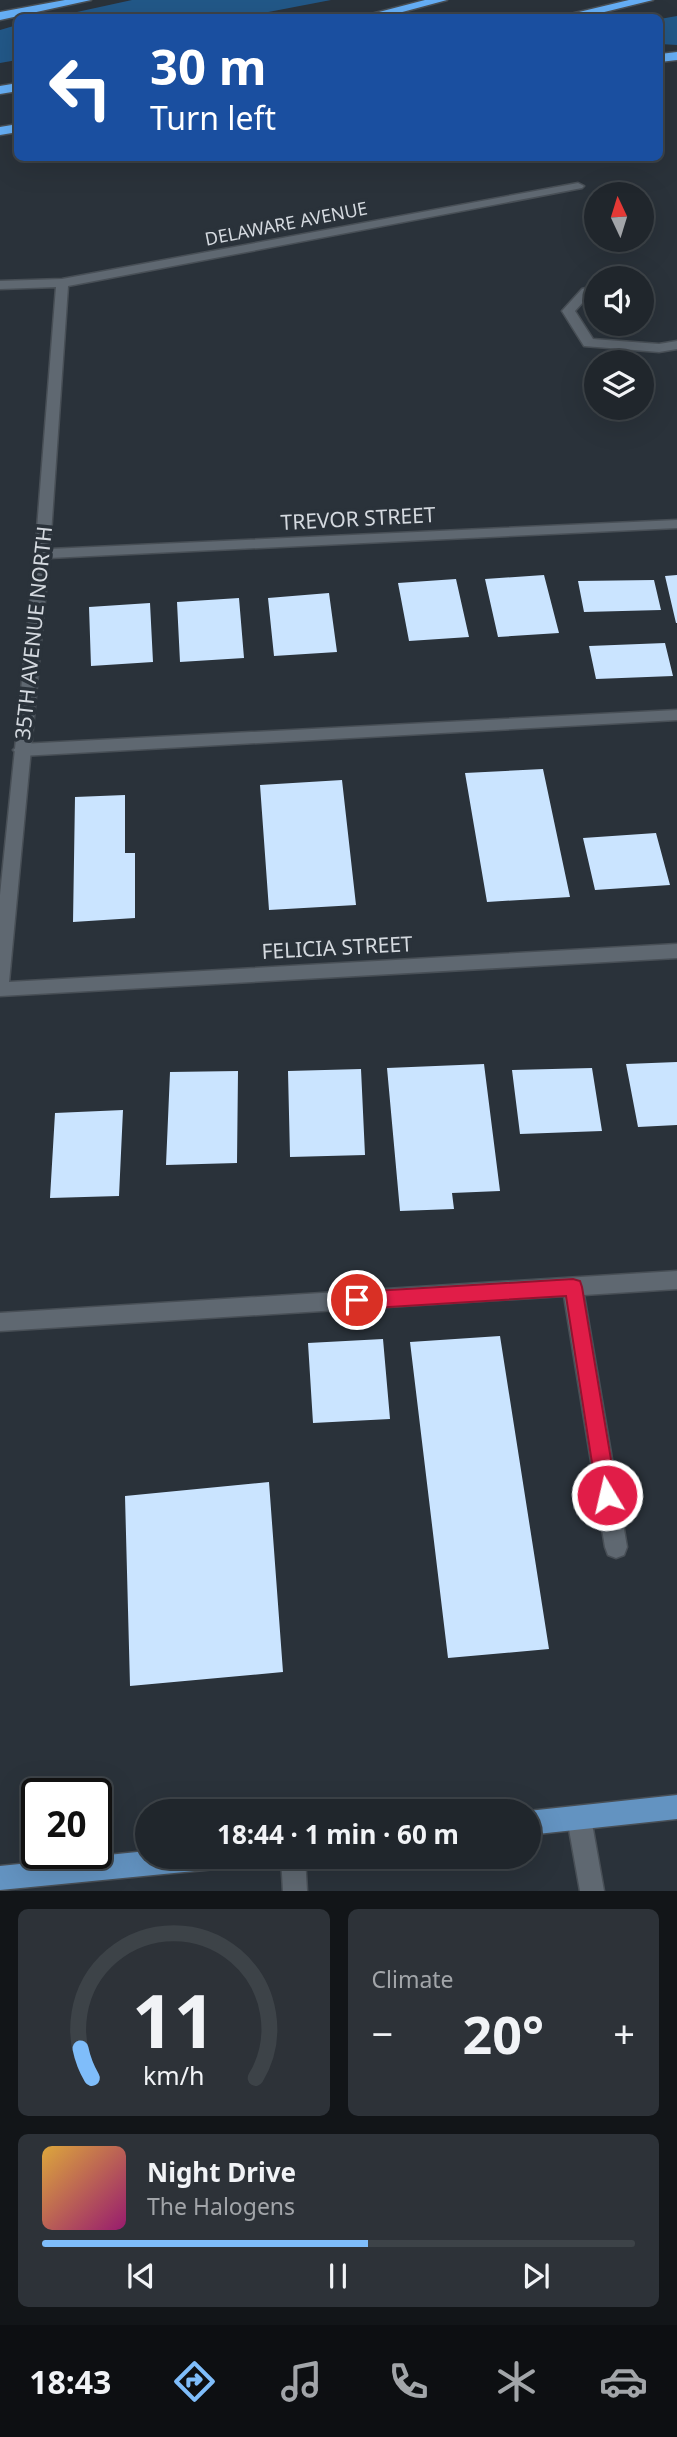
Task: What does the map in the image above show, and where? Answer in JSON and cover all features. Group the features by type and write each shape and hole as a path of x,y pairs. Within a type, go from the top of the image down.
{"highway":[{"path":"0,16 85,0"},
{"path":"380,14 442,0"},
{"path":"579,14 647,0"}],"main road":[{"path":"541,1822 677,1807"},
{"path":"0,1878 135,1865"}],"street":[{"name":"DELAWARE AVENUE","path":"0,285 62,283 578,186"},
{"name":"35TH AVENUE NORTH","path":"0,982 42,554 62,283"},
{"path":"584,294 568,311 584,335"},
{"path":"584,336 589,343 659,348 677,345"},
{"name":"TREVOR STREET","path":"42,554 677,524"},
{"path":"21,750 677,715"},
{"name":"FELICIA STREET","path":"0,989 677,951"},
{"path":"0,1322 677,1280"},
{"path":"573,1287 616,1547"},
{"path":"579,1818 592,1891"},
{"path":"294,1869 295,1891"}],"shaded area":[{"path":"132,0 331,0 258,14 68,14"},
{"path":"677,16 677,45 663,44 663,18"},
{"path":"14,26 14,61 0,63 0,30"}],"building":[{"path":"544,575 559,633 498,637 485,579"},
{"path":"677,575 677,623 676,623 665,576"},
{"path":"456,579 469,637 409,641 398,583"},
{"path":"654,580 661,610 584,612 578,581"},
{"path":"329,593 337,652 274,656 268,598"},
{"path":"239,598 244,658 180,662 177,602"},
{"path":"150,603 153,662 91,666 89,607"},
{"path":"665,643 673,676 596,679 589,646"},
{"path":"543,769 570,897 487,902 465,773"},
{"path":"342,780 356,905 269,910 260,785"},
{"path":"125,795 125,853 135,853 135,918 73,922 75,797"},
{"path":"656,833 670,885 595,890 583,838"},
{"path":"677,1062 677,1125 638,1127 626,1064"},
{"path":"484,1064 500,1191 452,1193 454,1209 400,1211 387,1068"},
{"path":"592,1068 602,1131 520,1134 512,1070"},
{"path":"361,1069 365,1155 290,1157 288,1071"},
{"path":"238,1071 237,1163 166,1165 170,1072"},
{"path":"123,1110 119,1196 50,1198 55,1113"},
{"path":"500,1336 549,1649 448,1658 410,1342"},
{"path":"383,1339 390,1419 313,1423 308,1343"},
{"path":"269,1482 283,1672 130,1686 125,1496"}],"route":[{"path":"357,1300 573,1287 607,1495"}]}
